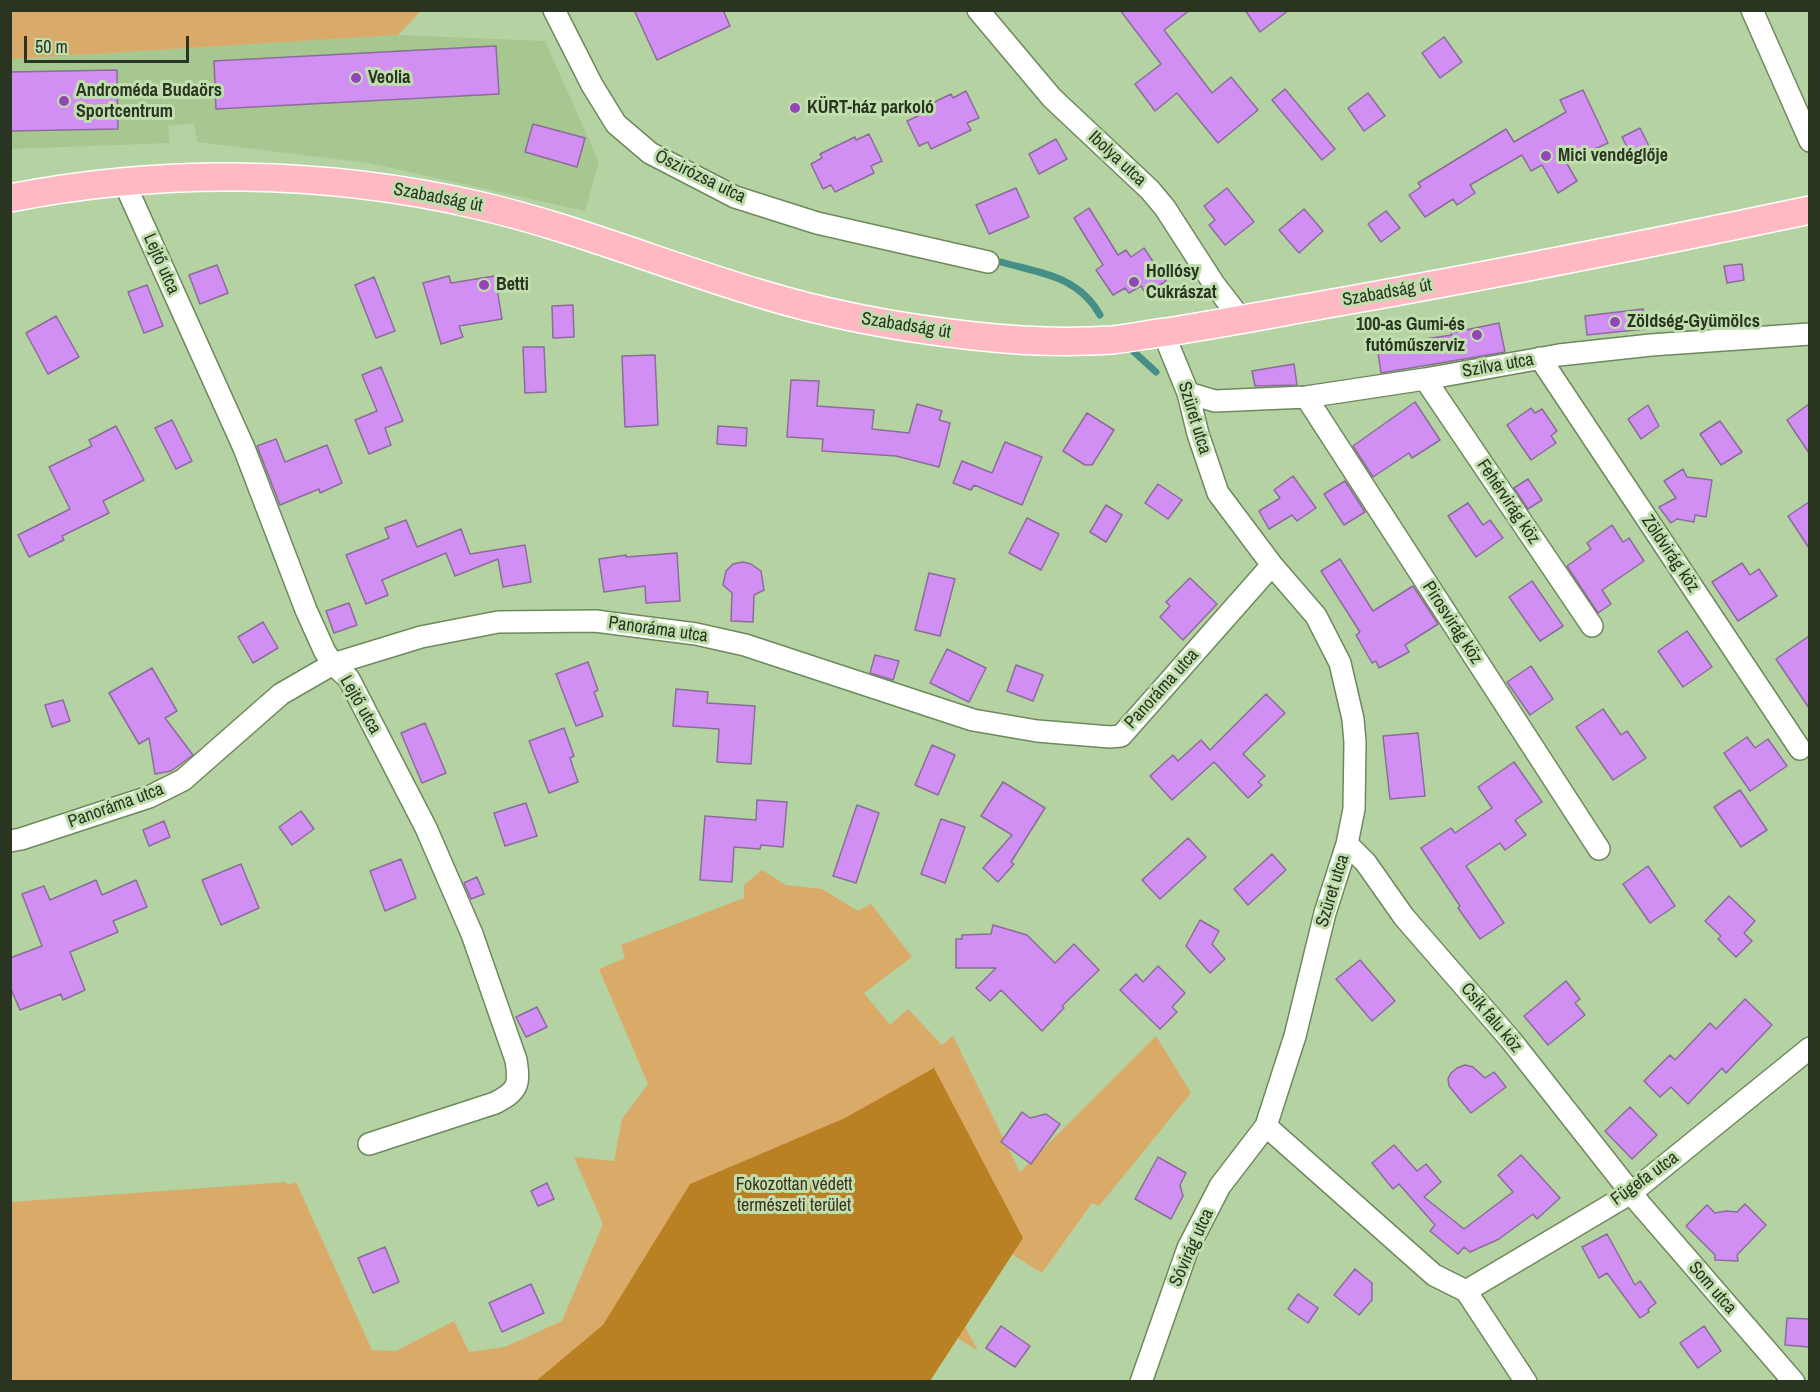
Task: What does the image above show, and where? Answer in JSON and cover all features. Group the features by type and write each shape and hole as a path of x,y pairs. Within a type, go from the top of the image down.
{"main road":[{"name":"Szabadság út","path":"10,198 124,182 222,176 372,186 480,206 602,240 759,294 848,318 980,337 1062,340 1116,340 1241,319 1632,247 1809,210"}],"street":[{"name":"Őszirózsa utca","path":"554,10 592,85 616,124 650,153 735,197 756,204 817,223 988,262"},
{"name":"Ibolya utca","path":"978,10 1052,98 1150,190 1166,208 1214,284 1241,319"},
{"path":"1752,10 1809,141"},
{"name":"Lejtő utca","path":"124,182 244,448 306,610 325,652 333,664 349,679 426,828 472,934 516,1060 519,1078 515,1091 495,1103 369,1144"},
{"name":"Szüret utca","path":"1163,332 1188,393 1198,434 1218,493 1272,565 1316,616 1340,663 1355,742 1354,809 1347,844 1325,913 1295,1036 1266,1126"},
{"name":"Szilva utca","path":"1188,393 1215,401 1306,397 1425,379 1540,358 1651,345 1809,334"},
{"name":"Zöldvirág köz","path":"1540,358 1800,749"},
{"name":"Fehérvirág köz","path":"1425,379 1592,626"},
{"name":"Pirosvirág köz","path":"1306,397 1599,849"},
{"name":"Panoráma utca","path":"10,841 149,797 183,780 280,694 333,664 421,637 498,622 595,621 696,634 745,645 973,720 1037,731 1121,736 1272,565"},
{"name":"Csík falu köz","path":"1347,844 1366,863 1404,917 1510,1039 1631,1193"},
{"name":"Fügefa utca","path":"1466,1291 1631,1193 1809,1048"},
{"path":"1266,1126 1434,1275 1466,1291 1526,1382"},
{"name":"Sóvirág utca","path":"1141,1382 1188,1248 1220,1186 1266,1126"},
{"name":"Som utca","path":"1631,1193 1794,1382"}],"shaded area":[{"path":"398,35 545,41 599,162 585,211 368,163 197,142 194,123 168,126 170,143 11,149 11,59"}],"green space":[{"path":"11,10 421,11 398,35 11,59"},
{"name":"Fokozottan védett természeti terület","path":"762,870 786,885 822,889 858,911 871,904 912,957 864,993 890,1025 908,1009 942,1045 953,1036 1020,1172 1156,1036 1191,1093 1099,1206 1092,1203 1042,1273 1010,1253 949,1297 978,1351 944,1329 915,1381 11,1382 11,1202 286,1182 288,1185 296,1182 372,1350 396,1351 454,1321 469,1352 505,1347 562,1321 603,1224 574,1157 614,1161 622,1119 648,1084 599,969 625,958 621,945 744,898 744,885"},
{"path":"934,1068 1023,1238 930,1381 536,1381 603,1325 690,1184 845,1118"}],"building":[{"path":"634,10 723,10 730,26 657,60"},
{"path":"1120,10 1190,10 1164,30 1212,93 1231,77 1258,110 1218,143 1177,93 1155,111 1135,84 1161,64"},
{"path":"1245,10 1289,10 1260,32"},
{"path":"1444,37 1462,62 1440,78 1422,53"},
{"name":"Veolia","path":"496,46 499,94 216,109 214,61"},
{"name":"Androméda Budaörs Sportcentrum","path":"117,70 118,129 10,131 10,72"},
{"path":"1285,89 1335,149 1322,160 1272,100"},
{"path":"1583,90 1608,143 1566,162 1577,181 1558,193 1542,165 1531,171 1522,155 1470,185 1475,193 1457,205 1453,199 1425,217 1409,195 1421,187 1418,183 1506,129 1514,142 1566,112 1560,100"},
{"path":"966,91 979,118 967,123 971,130 931,149 928,142 919,146 907,121 918,116 916,111 951,94 953,98"},
{"path":"1368,93 1385,116 1364,131 1348,108"},
{"path":"533,124 585,138 577,167 525,152"},
{"path":"1640,128 1654,156 1636,165 1622,137"},
{"path":"869,134 882,161 871,166 874,173 835,192 831,185 823,189 811,164 822,158 820,154 855,137 856,140"},
{"path":"1056,139 1067,159 1039,174 1029,154"},
{"path":"1016,188 1029,217 989,234 976,205"},
{"path":"1227,188 1254,222 1225,245 1209,225 1215,220 1204,206"},
{"path":"1089,208 1118,255 1126,250 1131,257 1144,248 1166,281 1146,294 1141,286 1129,293 1125,288 1113,295 1096,270 1103,265 1074,218"},
{"path":"1304,209 1323,231 1299,253 1279,230"},
{"path":"1386,211 1400,228 1381,242 1368,224"},
{"path":"1742,264 1744,280 1727,283 1724,266"},
{"path":"217,265 228,293 200,304 189,275"},
{"path":"449,276 451,283 495,276 502,319 459,326 463,337 441,344 423,283"},
{"path":"374,277 395,331 376,338 355,285"},
{"path":"147,285 163,326 144,333 128,292"},
{"path":"573,305 574,337 553,338 552,306"},
{"name":"Zöldség-Gyümölcs","path":"1643,309 1645,329 1587,335 1585,316"},
{"path":"56,316 79,357 48,374 26,333"},
{"path":"1499,323 1505,352 1381,373 1377,346 1452,335 1451,333"},
{"path":"523,347 544,347 546,392 525,393"},
{"path":"655,355 658,425 625,427 622,356"},
{"path":"1294,364 1297,385 1255,386 1252,371"},
{"path":"381,367 403,421 385,428 391,445 369,454 355,420 377,411 362,375"},
{"path":"791,380 819,381 817,406 874,410 872,429 909,433 917,404 942,411 939,420 950,423 939,467 896,456 822,451 823,439 787,437"},
{"path":"1415,402 1440,440 1412,458 1409,453 1373,477 1353,446"},
{"path":"1809,404 1809,453 1787,420"},
{"path":"1648,405 1659,426 1641,439 1628,419"},
{"path":"1531,408 1535,413 1542,409 1557,431 1551,436 1556,443 1531,460 1507,425"},
{"path":"1087,413 1114,430 1092,465 1085,465 1063,451"},
{"path":"172,420 192,461 176,469 155,428"},
{"path":"1720,421 1742,452 1721,465 1700,434"},
{"path":"116,426 144,480 103,501 109,513 62,536 64,540 29,557 18,535 70,509 49,467 92,446 89,440"},
{"path":"718,426 747,428 746,446 717,444"},
{"path":"276,439 285,462 327,445 342,483 320,493 319,489 280,505 257,446"},
{"path":"1005,442 1042,457 1022,505 974,485 971,490 953,483 962,461 992,473"},
{"path":"1683,469 1687,477 1712,480 1706,517 1695,515 1694,522 1677,519 1671,523 1659,507 1676,498 1664,481"},
{"path":"1293,476 1316,508 1297,521 1292,515 1269,529 1259,511 1280,498 1274,490"},
{"path":"1528,479 1542,500 1528,509 1514,488"},
{"path":"1345,481 1365,512 1344,525 1324,494"},
{"path":"1158,484 1182,500 1168,519 1145,503"},
{"path":"1809,502 1809,548 1788,516"},
{"path":"1468,503 1483,525 1490,520 1503,538 1476,557 1448,516"},
{"path":"1106,505 1122,515 1106,542 1090,532"},
{"path":"1027,518 1059,534 1041,570 1009,553"},
{"path":"406,520 417,547 461,529 470,554 525,545 531,582 503,587 498,559 455,576 446,553 382,580 388,595 366,604 346,555 389,538 385,528"},
{"path":"1612,525 1623,542 1629,538 1644,561 1602,590 1611,604 1598,613 1567,566 1591,549 1587,543"},
{"path":"677,553 680,601 646,603 645,586 604,592 599,559 626,555 626,557"},
{"path":"1340,559 1373,611 1413,586 1438,624 1405,645 1409,652 1379,668 1376,661 1372,663 1356,635 1360,632 1321,571"},
{"path":"743,562 761,571 764,590 754,595 753,622 731,621 732,593 723,585 726,571 733,564"},
{"path":"1742,563 1750,575 1759,569 1777,596 1738,621 1712,582"},
{"path":"929,573 955,579 940,636 915,630"},
{"path":"1190,578 1217,604 1183,640 1160,617 1170,606 1166,602"},
{"path":"1532,581 1563,626 1540,641 1509,597"},
{"path":"349,603 357,625 334,633 326,611"},
{"path":"263,622 278,648 253,663 238,637"},
{"path":"1687,631 1712,667 1683,687 1658,651"},
{"path":"1809,636 1809,708 1776,659"},
{"path":"947,649 986,668 969,702 930,683"},
{"path":"875,655 899,661 893,680 870,673"},
{"path":"588,662 598,690 594,692 603,716 576,726 556,674"},
{"path":"1016,665 1043,675 1033,701 1007,691"},
{"path":"1531,666 1553,699 1530,715 1507,682"},
{"path":"152,668 177,711 165,718 193,755 171,771 155,774 149,738 139,744 109,693"},
{"path":"676,689 708,692 707,703 755,706 751,764 717,762 719,729 673,726"},
{"path":"1266,694 1285,713 1243,754 1265,776 1258,782 1262,785 1248,798 1214,762 1172,800 1150,776 1173,755 1178,761 1201,740 1210,750"},
{"path":"63,700 70,721 52,727 45,705"},
{"path":"1603,709 1621,735 1627,731 1646,758 1613,780 1576,727"},
{"path":"425,723 446,773 422,783 401,733"},
{"path":"564,728 574,756 570,758 578,782 549,793 529,741"},
{"path":"1418,733 1425,796 1390,799 1383,736"},
{"path":"1747,737 1755,748 1768,739 1787,766 1750,791 1724,753"},
{"path":"932,745 955,755 938,795 915,785"},
{"path":"1514,762 1542,802 1515,820 1526,835 1505,850 1500,843 1466,866 1504,923 1480,939 1421,848 1451,828 1455,833 1492,808 1478,787"},
{"path":"1003,782 1045,808 1011,862 1014,864 998,882 983,868 1012,835 981,816"},
{"path":"1740,790 1767,830 1741,847 1714,807"},
{"path":"757,800 787,802 783,847 761,845 760,849 734,847 732,882 700,880 705,816 756,820"},
{"path":"526,803 537,836 505,846 494,813"},
{"path":"857,805 879,813 856,883 833,876"},
{"path":"301,811 314,829 292,845 279,827"},
{"path":"941,819 965,827 945,883 921,874"},
{"path":"164,821 170,837 149,846 143,830"},
{"path":"1188,838 1206,857 1160,899 1142,880"},
{"path":"1272,854 1286,870 1248,905 1234,889"},
{"path":"401,859 416,898 385,911 370,871"},
{"path":"241,864 259,908 221,925 202,880"},
{"path":"1648,866 1675,906 1650,923 1623,884"},
{"path":"477,877 484,894 471,899 464,883"},
{"path":"96,880 102,895 136,880 147,907 113,921 118,932 70,952 85,990 63,1000 61,994 20,1010 10,987 10,958 42,946 22,894 44,886 50,900"},
{"path":"1729,896 1755,921 1744,933 1752,941 1736,957 1718,939 1721,936 1705,921"},
{"path":"1200,920 1219,931 1212,944 1225,959 1210,973 1186,946"},
{"path":"993,925 1027,935 1055,963 1074,944 1099,970 1062,1006 1064,1008 1042,1031 1001,990 990,1001 976,988 996,968 956,968 956,939 962,939 962,935 991,934"},
{"path":"1360,960 1395,1001 1372,1021 1336,979"},
{"path":"1158,966 1185,993 1172,1007 1177,1012 1160,1029 1120,990 1136,974 1143,982"},
{"path":"1566,981 1580,999 1575,1003 1585,1015 1548,1045 1524,1016"},
{"path":"1745,999 1772,1025 1726,1073 1722,1068 1688,1104 1671,1087 1660,1097 1644,1081 1670,1055 1675,1060 1710,1023 1716,1029"},
{"path":"537,1007 547,1027 526,1037 516,1017"},
{"path":"1465,1065 1473,1067 1485,1078 1494,1072 1506,1087 1471,1113 1449,1086 1448,1079 1457,1068"},
{"path":"1630,1107 1657,1135 1632,1159 1605,1131"},
{"path":"1022,1112 1030,1118 1046,1114 1060,1124 1031,1164 1001,1142"},
{"path":"1394,1145 1417,1171 1426,1164 1441,1182 1424,1197 1464,1229 1513,1192 1498,1175 1521,1155 1560,1198 1537,1219 1533,1214 1499,1239 1470,1252 1464,1247 1458,1254 1430,1231 1435,1225 1399,1184 1393,1189 1372,1163"},
{"path":"1158,1157 1186,1173 1180,1185 1183,1196 1171,1219 1135,1199"},
{"path":"547,1183 554,1199 538,1206 531,1191"},
{"path":"1745,1204 1766,1225 1737,1255 1738,1261 1715,1260 1715,1255 1686,1226 1707,1205 1715,1213 1737,1212"},
{"path":"1607,1234 1635,1285 1640,1281 1656,1303 1640,1318 1607,1273 1599,1278 1582,1247"},
{"path":"385,1247 399,1282 373,1293 358,1258"},
{"path":"1355,1269 1372,1283 1372,1300 1359,1315 1334,1295"},
{"path":"531,1284 544,1313 502,1332 489,1303"},
{"path":"1298,1294 1318,1308 1308,1323 1288,1309"},
{"path":"1787,1318 1809,1319 1809,1347 1785,1345"},
{"path":"1001,1326 1030,1346 1015,1367 986,1348"},
{"path":"1704,1326 1721,1351 1698,1368 1680,1343"}],"waterway":[{"path":"1001,262 1044,273 1070,284 1091,302 1100,315"},
{"path":"1133,351 1156,372"}],"place":[{"name":"Veolia","path":"356,78"},
{"name":"Androméda Budaörs Sportcentrum","path":"64,101"},
{"name":"KÜRT-ház parkoló","path":"795,108"},
{"name":"Mici vendéglője","path":"1546,156"},
{"name":"Hollósy Cukrászat","path":"1134,282"},
{"name":"Betti","path":"484,285"},
{"name":"Zöldség-Gyümölcs","path":"1615,322"},
{"name":"100-as Gumi-és futóműszerviz","path":"1477,335"}]}
